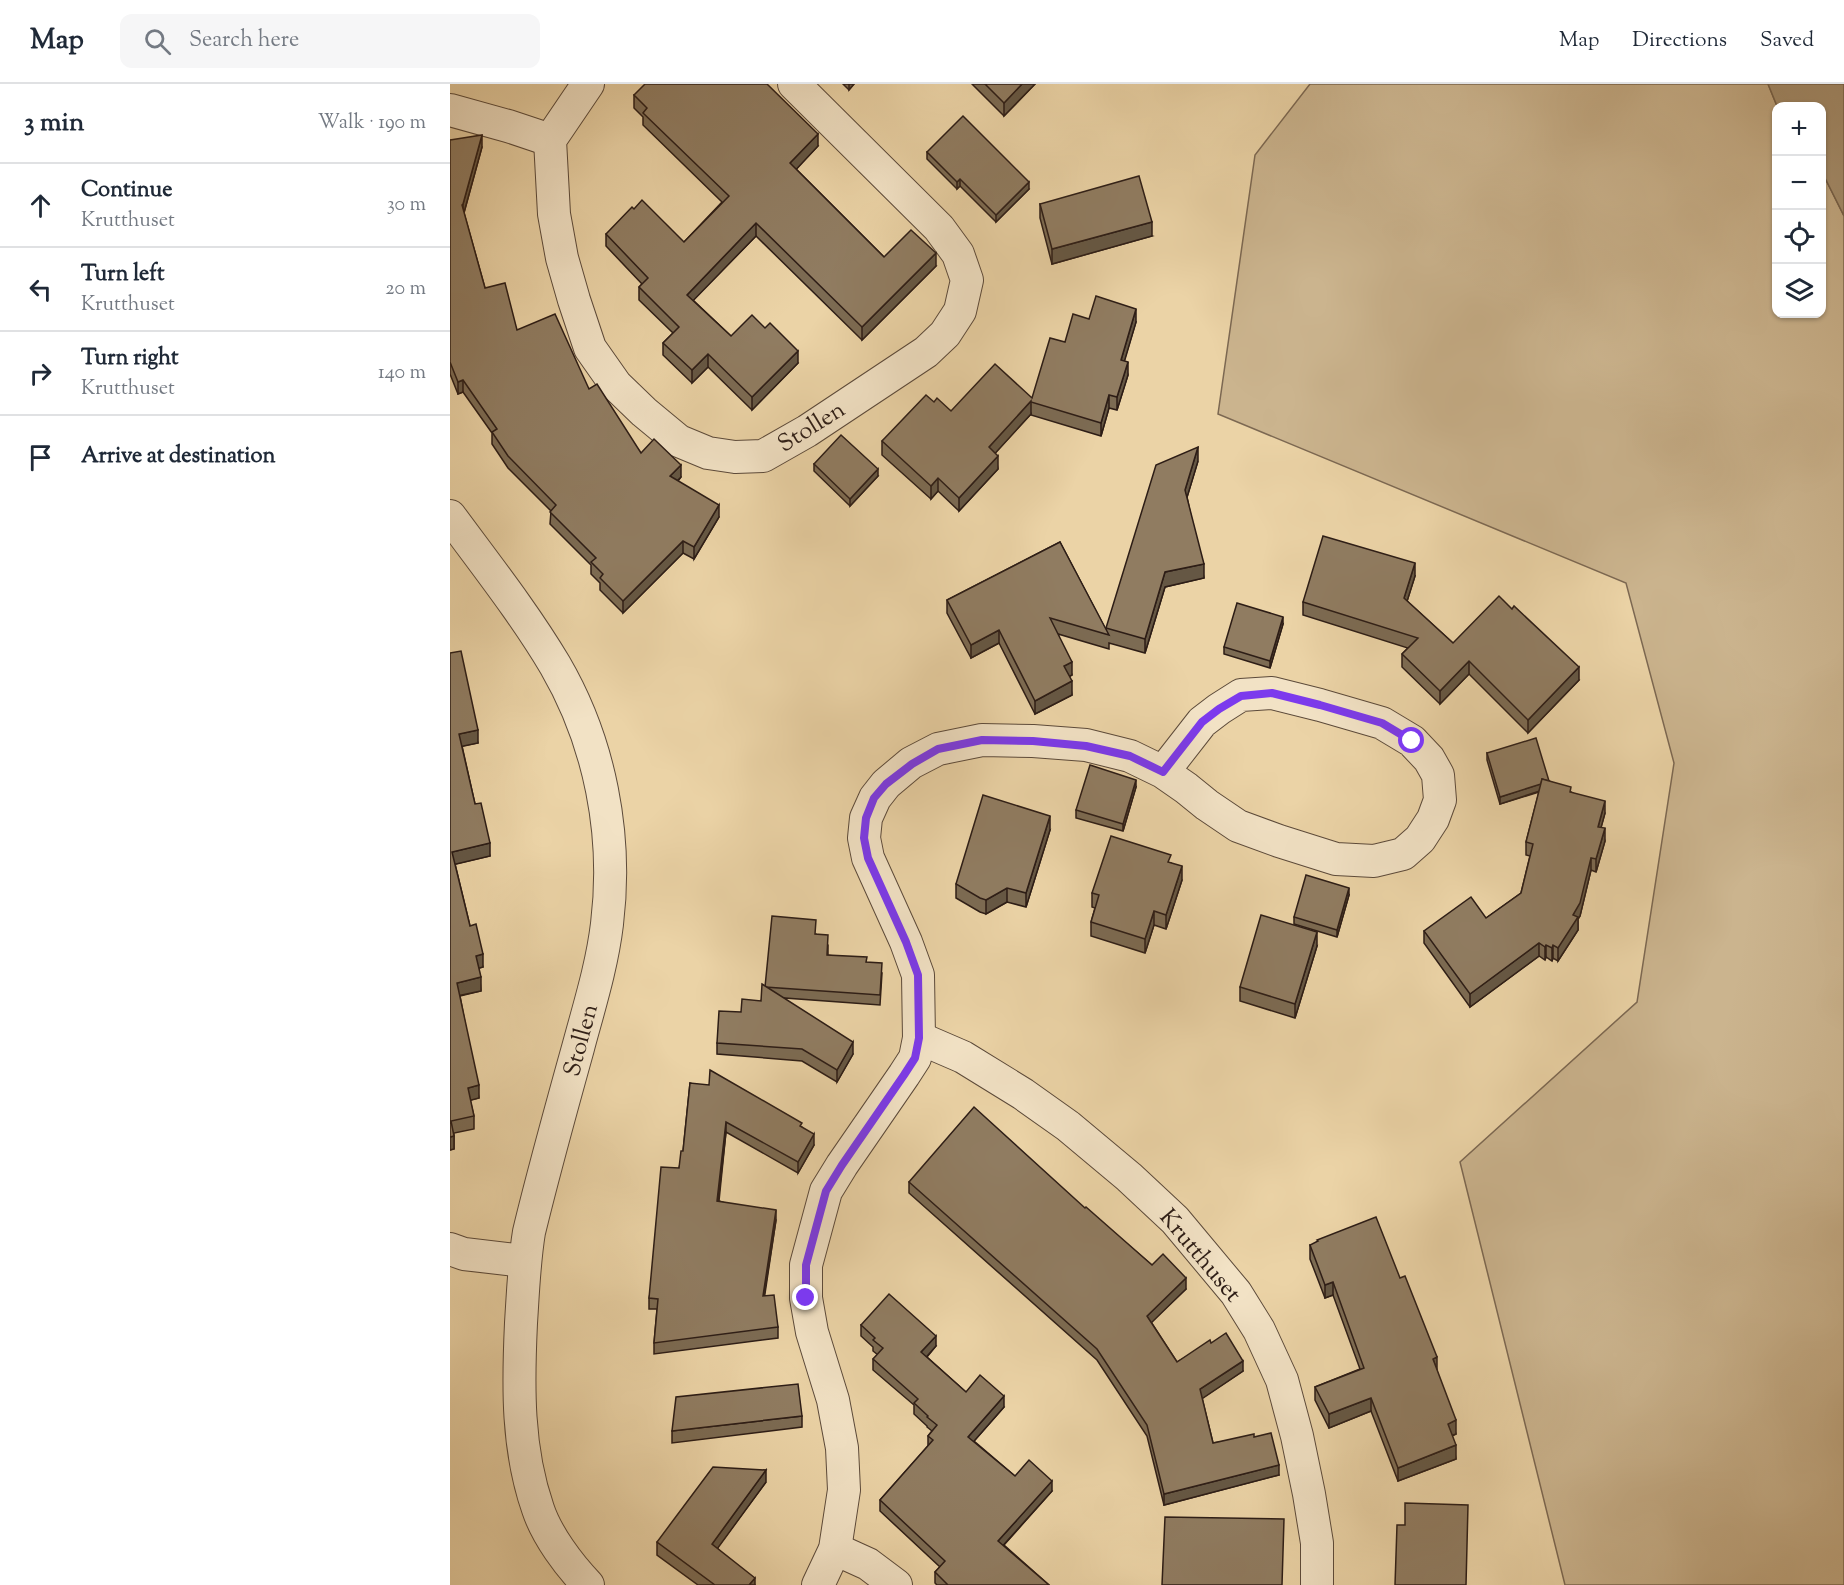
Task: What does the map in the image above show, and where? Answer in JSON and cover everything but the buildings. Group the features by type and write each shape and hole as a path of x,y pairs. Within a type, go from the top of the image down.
{"street":[{"path":"450,110 550,140 588,84"},
{"name":"Stollen","path":"550,140 554,214 562,258 590,348 616,385 679,441 708,453 735,457 763,456 807,431 926,351 945,334 960,312 967,280 958,254 939,228 794,84"},
{"name":"Stollen","path":"450,516 524,617 556,666 574,703 594,755 605,807 610,858 607,923 596,981 529,1232 520,1343 519,1414 525,1464 538,1511 555,1543 588,1585"},
{"path":"818,1585 835,1549 844,1490 842,1448 833,1400 813,1332 806,1298 806,1265 826,1191 915,1058 919,1038 918,975 906,942 868,858 864,838 866,818 874,798 886,784 912,764 938,749 982,740 1033,741 1086,746 1130,756 1163,772 1239,826 1336,859 1374,861 1403,854 1420,839 1433,819 1440,800 1438,775 1429,759 1412,741 1382,723 1272,693 1241,696 1219,709 1202,722 1163,772"},
{"name":"Krutthuset","path":"919,1038 963,1058 1023,1094 1068,1126 1129,1177 1175,1220 1236,1293 1258,1330 1282,1380 1309,1494 1317,1543 1317,1585"},
{"path":"450,1249 464,1254 525,1261"},
{"path":"835,1549 868,1563 896,1585"}],"shaded area":[{"path":"1310,84 1768,84 1775,102 1772,102 1772,318 1826,318 1826,180 1844,216 1844,1585 1565,1585 1460,1162 1637,1002 1674,763 1626,583 1218,414 1255,155"},
{"path":"1768,84 1844,84 1844,216 1826,180 1826,102 1775,102"}],"route":[{"path":"806,1298 806,1265 826,1191 915,1058 919,1038 918,975 906,942 868,858 864,838 866,818 874,798 886,784 912,764 938,749 982,740 1033,741 1086,746 1130,756 1163,772 1202,722 1219,709 1241,696 1272,693 1382,723 1412,741"}]}
